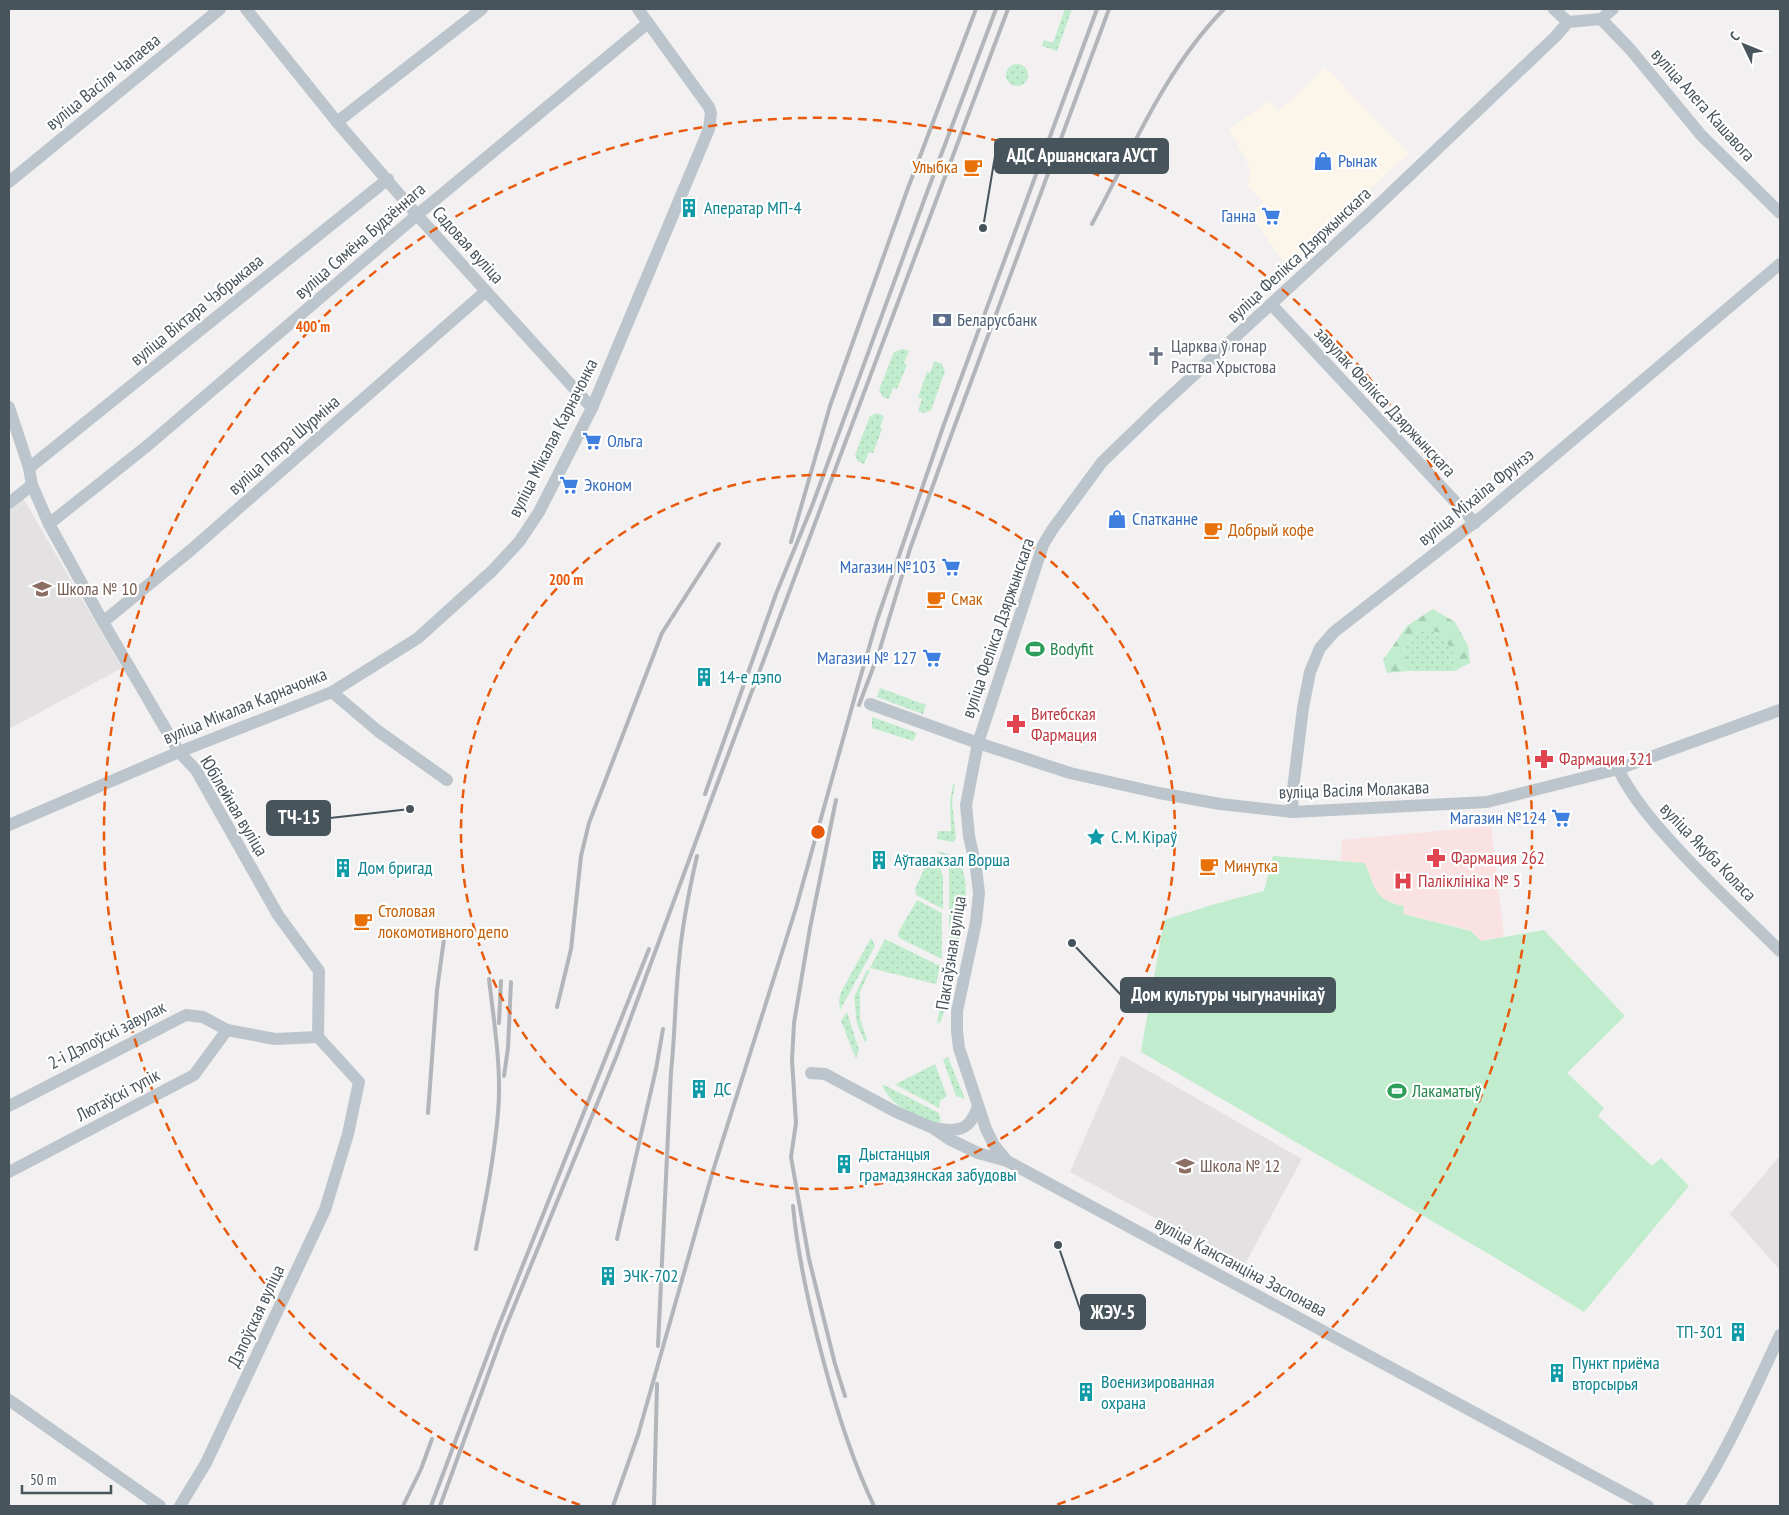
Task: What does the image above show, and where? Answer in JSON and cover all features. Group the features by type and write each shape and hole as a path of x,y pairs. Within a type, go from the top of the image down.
{"street":[{"name":"вуліца Васіля Чапаева","path":"9,182 220,9"},
{"name":"Садовая вуліца","path":"246,9 337,122 417,214 592,408"},
{"path":"337,122 482,9"},
{"path":"638,9 648,23"},
{"path":"1554,9 1568,22 1601,19 1613,9"},
{"name":"вуліца Алега Кашавога","path":"1601,19 1630,49 1701,135 1780,214"},
{"name":"вуліца Фелікса Дзяржынскага","path":"978,743 1044,545 1052,530 1102,462 1370,213 1556,36 1568,22"},
{"name":"вуліца Мікалая Карначонка","path":"9,825 179,752 332,692 418,638 492,572 519,542 539,512 592,408 709,129 711,114 709,107 648,23"},
{"name":"вуліца Сямёна Будзённага","path":"49,524 147,446 417,214 648,23"},
{"name":"вуліца Віктара Чэбрыкава","path":"29,468 388,179"},
{"name":"вуліца Міхаіла Фрунзэ","path":"1292,812 1303,708 1310,672 1320,648 1334,632 1474,523 1780,264"},
{"name":"вуліца Пятра Шурміна","path":"103,622 191,550 486,291"},
{"name":"завулак Фелікса Дзяржынскага","path":"1271,304 1474,523"},
{"name":"Юбілейная вуліца","path":"9,407 29,468 32,484 49,524 103,622 179,752 196,770 278,915 319,971 318,1037"},
{"path":"9,503 32,484"},
{"path":"332,692 378,731 447,780"},
{"name":"вуліца Васіля Молакава","path":"870,704 1062,771 1159,793 1220,804 1292,812 1487,802 1618,769 1780,710"},
{"name":"Пакгаўзная вуліца","path":"978,743 969,780 966,805 967,827 979,893 976,922 957,1011 957,1031 959,1048 986,1128 994,1145 1007,1160"},
{"name":"вуліца Якуба Коласа","path":"1618,769 1625,783 1649,817 1692,864 1780,951"},
{"name":"2-і Дэпоўскі завулак","path":"9,1106 186,1014 203,1017 227,1030 275,1040 318,1037"},
{"name":"Лютаўскі тупік","path":"9,1172 194,1075 227,1030"},
{"name":"Дэпоўская вуліца","path":"180,1506 206,1464 325,1210 348,1134 359,1082 318,1037"},
{"name":"вуліца Канстанціна Заслонава","path":"811,1074 825,1074 896,1112 933,1128 949,1139 978,1153 1007,1160 1648,1506"},
{"path":"933,1128 958,1130 971,1122 978,1107"},
{"path":"1692,1506 1709,1480 1750,1401 1780,1335"},
{"path":"9,1400 160,1506"}],"shaded area":[{"name":"Рынак","path":"1325,67 1409,153 1287,267 1250,214 1263,201 1248,186 1250,169 1229,129 1270,100 1279,111"},
{"name":"Школа № 10","path":"23,498 122,668 9,729 9,509"},
{"path":"1491,826 1504,937 1481,941 1470,930 1403,914 1404,906 1391,904 1378,896 1365,863 1341,861 1342,840"},
{"name":"Школа № 12","path":"1121,1055 1302,1159 1244,1266 1070,1172"},
{"path":"1780,1156 1780,1270 1730,1214"}],"green space":[{"path":"1065,9 1072,9 1057,51 1042,46 1044,40 1053,43"},
{"path":"1013,64 1021,64 1028,71 1028,79 1021,86 1013,86 1006,79 1006,71"},
{"path":"902,349 909,351 904,363 907,365 897,389 893,388 889,399 883,397 879,390 894,352"},
{"path":"934,361 942,364 945,371 931,410 924,413 918,411 922,399 918,397 927,372 930,373"},
{"path":"877,413 884,416 880,427 882,429 873,453 869,452 864,464 858,461 855,455 870,416"},
{"path":"1433,609 1455,622 1468,646 1470,663 1455,671 1453,653 1441,633 1422,629 1403,646 1408,660 1408,671 1387,673 1383,660 1407,626"},
{"path":"1422,629 1441,633 1453,653 1455,671 1408,671 1408,660 1403,646"},
{"path":"880,688 926,705 923,714 877,697"},
{"path":"872,717 917,733 913,741 872,728"},
{"path":"953,784 955,784 952,801 956,839 953,842 937,839 938,831 951,831 950,801"},
{"path":"937,851 955,858 962,867 965,880 965,909 955,965 949,962 949,862"},
{"path":"930,856 937,860 943,876 943,909 916,895 915,889"},
{"name":"Лакаматыў","path":"1273,856 1365,863 1377,892 1387,901 1404,906 1403,914 1471,931 1481,941 1544,930 1625,1016 1567,1073 1604,1108 1598,1116 1652,1166 1661,1158 1689,1186 1584,1312 1494,1257 1141,1052 1164,920 1264,891"},
{"path":"917,900 942,913 942,959 898,936"},
{"path":"871,938 875,946 840,1010 839,1000 841,992"},
{"path":"885,939 940,966 936,984 870,968"},
{"path":"946,969 951,969 943,1015 941,1021 937,1024"},
{"path":"867,970 870,970 860,992 860,1018 867,1040 865,1042 857,1024 854,997"},
{"path":"847,1012 859,1050 856,1059 841,1021"},
{"path":"948,1057 965,1099 956,1096 943,1060"},
{"path":"935,1064 947,1096 940,1101 939,1108 896,1085 898,1083"},
{"path":"882,1084 939,1113 941,1122 928,1122 908,1113 888,1096"}],"railway":[{"path":"791,542 830,406 908,188 976,9"},
{"path":"705,794 776,594 812,506 996,9"},
{"path":"440,1506 504,1331 617,1055 1008,9"},
{"path":"613,1506 638,1435 712,1174 796,908 877,620 943,427 1097,9"},
{"path":"859,705 879,652 910,549 1109,9"},
{"path":"1092,224 1167,84 1203,32 1224,9"},
{"path":"557,1007 571,949 581,856 589,823 662,633 719,544"},
{"path":"836,800 810,928 794,1023 792,1060 796,1123 791,1157 809,1259 835,1364 845,1396"},
{"path":"658,1346 671,1072 680,948 697,856"},
{"path":"428,1113 437,990 444,939"},
{"path":"431,1506 497,1330 649,949"},
{"path":"476,1249 492,1164 499,1096 497,1046 489,979"},
{"path":"499,1023 501,981"},
{"path":"504,1076 508,1048 511,982"},
{"path":"617,1239 656,1069 663,1029"},
{"path":"793,1206 805,1285 824,1363 846,1436 874,1506"},
{"path":"654,1506 657,1384"},
{"path":"403,1506 421,1469 432,1439"}],"place":[{"name":"Рынак","path":"1323,161"},
{"name":"Улыбка","path":"973,167"},
{"name":"Аператар МП-4","path":"689,208"},
{"name":"Ганна","path":"1271,216"},
{"name":"АДС Аршанскага АУСТ","path":"983,228"},
{"name":"Беларусбанк","path":"942,320"},
{"name":"Царква ў гонар Раства Хрыстова","path":"1156,356"},
{"name":"Ольга","path":"592,441"},
{"name":"Эконом","path":"569,485"},
{"name":"Спатканне","path":"1117,519"},
{"name":"Добрый кофе","path":"1213,530"},
{"name":"Магазин №103","path":"951,567"},
{"name":"Школа № 10","path":"42,589"},
{"name":"Смак","path":"936,599"},
{"name":"Bodyfit","path":"1035,649"},
{"name":"Магазин № 127","path":"932,658"},
{"name":"14-е дэпо","path":"704,677"},
{"name":"Витебская Фармация","path":"1016,724"},
{"name":"Фармация 321","path":"1544,759"},
{"name":"ТЧ-15","path":"410,809"},
{"name":"Магазин №124","path":"1561,818"},
{"name":"С. М. Кіраў","path":"1096,837"},
{"name":"Фармация 262","path":"1436,858"},
{"name":"Аўтавакзал Ворша","path":"879,860"},
{"name":"Минутка","path":"1209,866"},
{"name":"Дом бригад","path":"343,868"},
{"name":"Паліклініка № 5","path":"1403,881"},
{"name":"Столовая локомотивного депо","path":"363,921"},
{"name":"Дом культуры чыгуначнікаў","path":"1072,943"},
{"name":"ДС","path":"699,1089"},
{"name":"Лакаматыў","path":"1397,1091"},
{"name":"Дыстанцыя грамадзянская забудовы","path":"844,1164"},
{"name":"Школа № 12","path":"1185,1166"},
{"name":"ЖЭУ-5","path":"1058,1245"},
{"name":"ЭЧК-702","path":"608,1276"},
{"name":"ТП-301","path":"1738,1332"},
{"name":"Пункт приёма вторсырья","path":"1557,1373"},
{"name":"Военизированная охрана","path":"1086,1392"}]}
